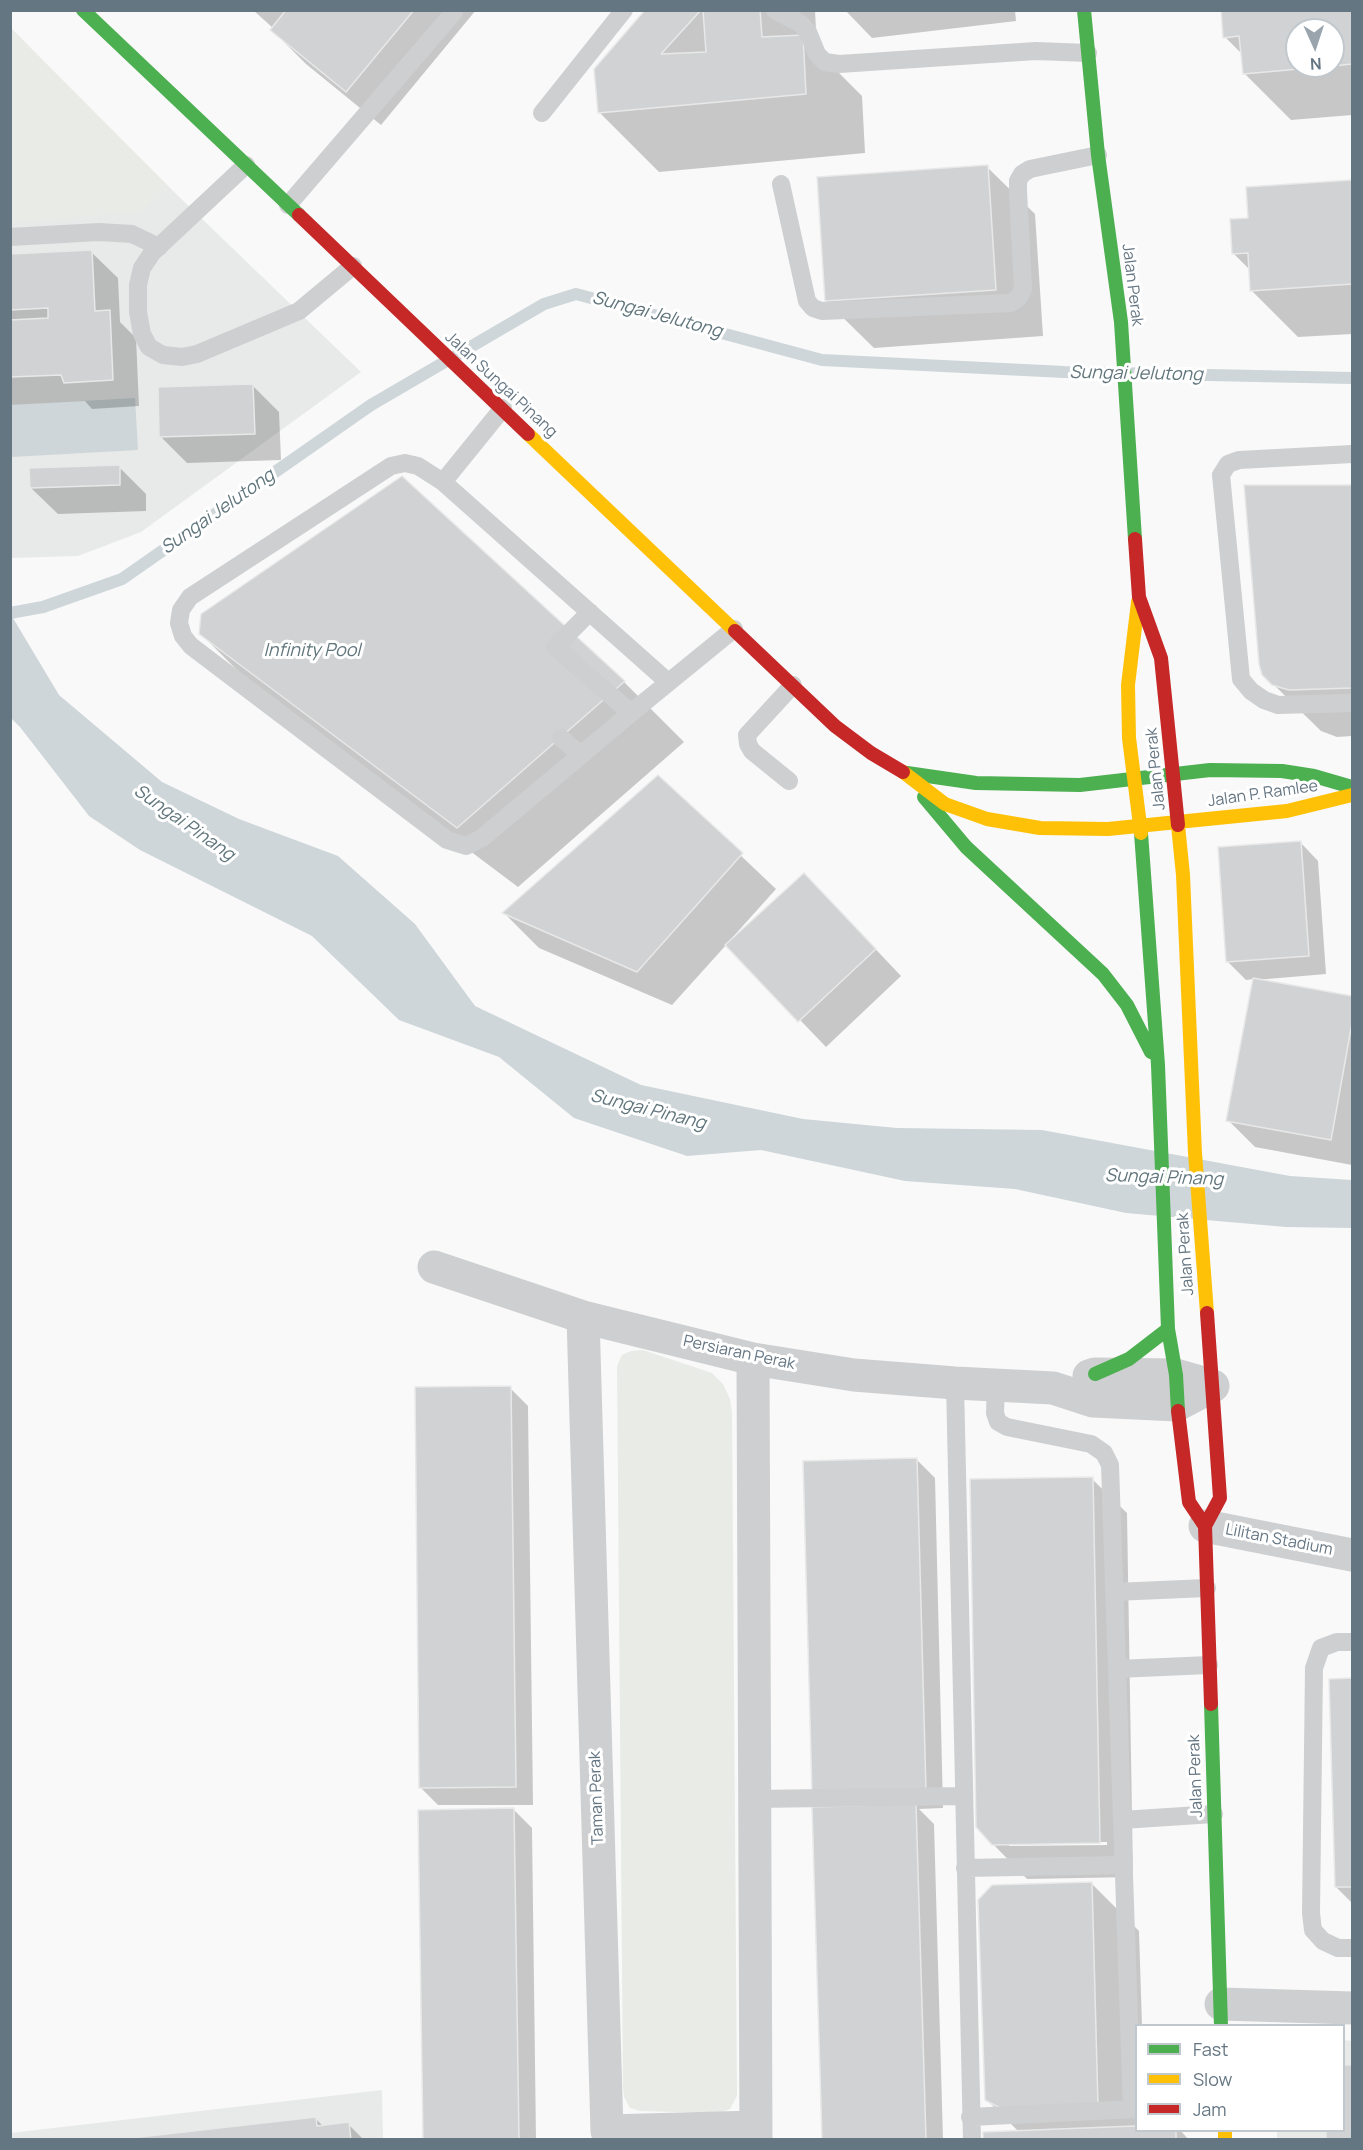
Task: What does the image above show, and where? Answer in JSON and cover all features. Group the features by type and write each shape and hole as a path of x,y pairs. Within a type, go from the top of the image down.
{"main road":[{"name":"Jalan Sungai Pinang","path":"83,10 835,726 871,753 905,773 945,804 987,819 1040,828 1108,829 1140,826"},
{"name":"Jalan Perak","path":"1084,10 1098,154 1121,322 1129,425 1139,597 1128,685 1129,738 1144,856 1158,1065 1168,1329 1189,1502 1205,1526"},
{"name":"Jalan Perak","path":"1139,597 1161,658 1174,775 1185,907 1196,1153 1220,1498 1205,1526 1221,2015"},
{"name":"Jalan P. Ramlee","path":"1134,779 1210,770 1282,771 1314,776 1353,787"},
{"name":"Jalan Sungai Pinang","path":"905,773 976,783 1080,785 1134,779"},
{"path":"905,773 966,847 1103,974 1117,990 1158,1065"},
{"name":"Jalan P. Ramlee","path":"1140,826 1287,811 1353,795"},
{"path":"1095,1374 1129,1359 1168,1329"}],"street":[{"name":"Persiaran Perak","path":"434,1267 583,1317 753,1359 854,1375 1053,1388 1093,1401 1213,1386"},
{"name":"Taman Perak","path":"583,1317 605,2135 756,2133 753,1359"},
{"name":"Persiaran Perak","path":"1053,1388 1095,1374 1176,1390"},
{"name":"Lilitan Stadium","path":"1205,1526 1353,1555"},
{"path":"1207,1581 1219,1553 1232,1544 1259,1537"},
{"path":"1221,2015 1353,2008"}],"lane":[{"path":"542,113 624,10"},
{"path":"775,10 801,24 808,32 817,54 825,62 839,64 1036,51 1088,53"},
{"path":"288,205 454,12"},
{"path":"781,184 807,301 813,308 822,311 1011,303 1019,297 1023,289 1018,190 1018,181 1022,174 1030,169 1098,154"},
{"path":"246,165 159,247 142,268 138,285 138,312 142,334 149,346 164,355 182,357 197,354 299,311 353,266"},
{"path":"10,237 99,232 132,234 159,247"},
{"path":"443,482 497,403"},
{"path":"1353,454 1239,460 1228,464 1221,475 1241,679 1251,691 1264,700 1278,705 1353,704"},
{"path":"668,682 443,482 418,466 405,463 391,466 190,597 181,610 179,623 183,636 191,646 447,840 466,846 482,838 734,629"},
{"path":"590,612 555,647 631,713"},
{"path":"789,781 752,751 747,735 793,685"},
{"path":"561,738 581,755"},
{"path":"955,1383 972,2139"},
{"path":"970,2117 1134,2109 1110,1465 1104,1453 1091,1444 1006,1427 998,1422 995,1413 996,1385"},
{"path":"1114,1592 1207,1581"},
{"path":"1353,1642 1337,1642 1321,1648 1314,1668 1311,1913 1313,1930 1323,1941 1338,1948 1353,1948"},
{"path":"1117,1669 1209,1665"},
{"path":"755,1799 963,1796"},
{"path":"1122,1820 1214,1814"},
{"path":"965,1868 1124,1864"}],"shaded area":[{"path":"10,28 170,188 361,372 141,532 78,556 11,558"},
{"path":"11,28 170,188 140,212 11,223"},
{"path":"643,1350 712,1373 723,1384 730,1399 732,1413 737,2096 730,2109 719,2113 640,2111 630,2108 624,2097 617,1366 622,1355 631,1351"},
{"path":"1345,2040 1352,2041 1352,2139 1277,2139 1277,2132 1345,2132"},
{"path":"382,2090 383,2139 11,2140 10,2133"}],"water":[{"path":"135,398 138,450 11,457 11,405"},
{"name":"Sungai Pinang","path":"10,613 59,695 162,782 239,819 338,856 415,924 475,1006 641,1085 803,1119 897,1128 1042,1130 1290,1176 1352,1180 1352,1228 1286,1227 1126,1213 1015,1189 905,1181 761,1150 687,1156 574,1118 499,1057 399,1020 312,936 140,850 89,816 11,718"}],"building":[{"path":"286,10 414,10 346,92 270,30"},
{"path":"645,10 701,10 661,54 706,52 703,10 760,10 762,37 803,35 806,94 598,113 594,69"},
{"path":"1221,10 1352,10 1352,64 1345,65 1345,18 1285,18 1285,70 1243,74 1239,36 1223,38"},
{"path":"988,165 996,290 825,301 817,177"},
{"path":"1352,180 1352,284 1250,291 1248,253 1232,254 1230,219 1248,218 1246,187"},
{"path":"92,250 95,311 110,310 113,380 64,383 61,375 10,377 10,320 48,318 48,308 10,310 10,254"},
{"path":"253,384 255,434 159,437 158,387"},
{"path":"120,465 120,485 30,488 29,468"},
{"path":"402,476 625,681 457,828 199,634 201,614"},
{"path":"1244,485 1352,485 1352,688 1289,690 1272,685 1262,675 1259,664"},
{"path":"658,775 743,853 637,972 502,913"},
{"path":"1301,841 1309,956 1226,962 1218,847"},
{"path":"804,873 876,949 798,1022 725,945"},
{"path":"1253,978 1352,996 1352,1023 1331,1140 1226,1121"},
{"path":"511,1386 516,1787 419,1788 415,1387"},
{"path":"917,1458 926,1791 812,1794 803,1461"},
{"path":"1093,1477 1100,1843 992,1845 976,1827 970,1479"},
{"path":"1352,1678 1352,1887 1335,1887 1329,1679"},
{"path":"916,1804 926,2140 822,2140 812,1807"},
{"path":"514,1808 519,2139 423,2140 418,1810"},
{"path":"1092,1882 1098,2106 1000,2108 985,2100 978,1900 992,1885"},
{"path":"1345,2065 1352,2065 1352,2140 1326,2140 1326,2132 1345,2132"},
{"path":"316,2117 317,2126 349,2122 351,2140 114,2140"},
{"path":"1135,2126 1135,2132 1176,2132 1176,2140 983,2140 983,2132"}],"waterway":[{"name":"Sungai Jelutong","path":"10,613 43,607 122,579 371,405 544,304 576,294 822,360 1064,372 1352,378"}],"traffic: fast":[{"path":"83,10 299,215"},
{"path":"1084,10 1098,155 1121,322 1135,539"},
{"path":"907,773 976,783 1080,785 1210,770 1282,771 1314,776 1352,787"},
{"path":"924,797 966,847 1103,974 1127,1005 1151,1052"},
{"path":"1141,833 1158,1065 1168,1329 1176,1375 1178,1411"},
{"path":"1095,1374 1129,1359 1168,1329"},
{"path":"1211,1704 1221,2024"}],"traffic: slow":[{"path":"528,434 735,631"},
{"path":"1138,602 1128,685 1129,738 1141,833"},
{"path":"903,772 945,804 987,819 1040,828 1108,829 1287,811 1352,795"},
{"path":"1178,825 1183,875 1195,1153 1207,1313"},
{"path":"1225,2132 1225,2140"}],"traffic: jam":[{"path":"299,215 528,434"},
{"path":"1135,539 1139,597 1161,658 1178,825"},
{"path":"735,631 835,726 871,753 903,772"},
{"path":"1207,1313 1220,1498 1205,1526 1211,1704"},
{"path":"1178,1411 1189,1502 1205,1526"}],"water label":[{"name":"Infinity Pool","path":"312,651"}]}
